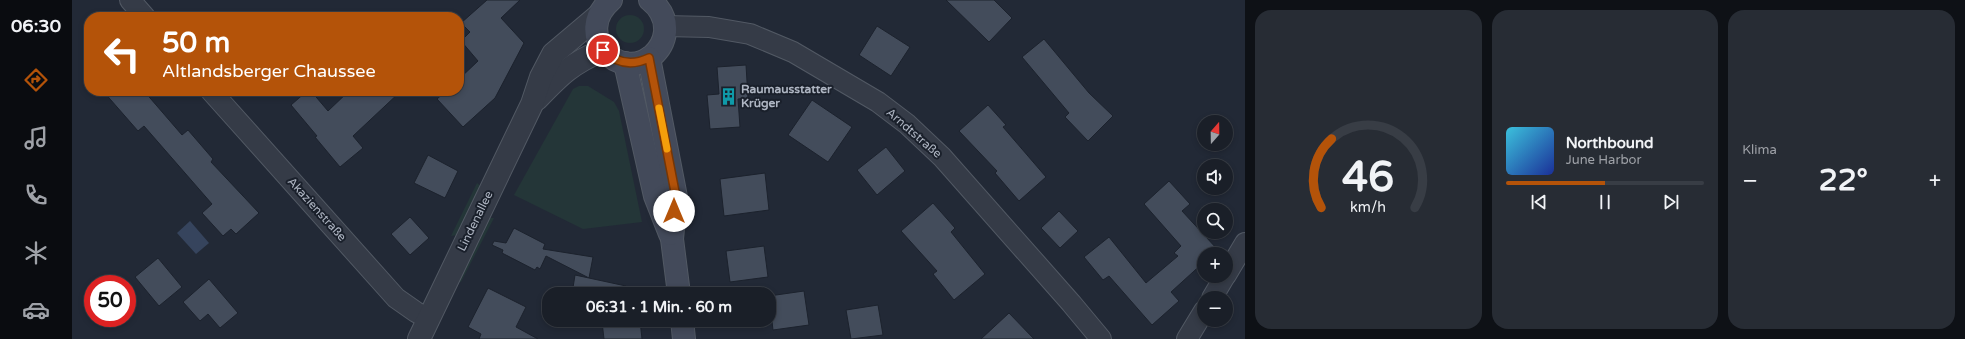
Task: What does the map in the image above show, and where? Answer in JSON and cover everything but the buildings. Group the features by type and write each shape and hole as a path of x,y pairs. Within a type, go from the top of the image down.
{"main road":[{"path":"605,8 596,34 603,50 617,61 625,63 637,62 649,58 662,44 665,26 660,12 650,0"},
{"path":"649,58 676,197 672,239 678,287"},
{"path":"625,63 655,196 672,239"},
{"path":"683,327 684,339"}],"street":[{"path":"130,0 141,12"},
{"name":"Lindenallee","path":"419,339 532,104 541,77 553,54 605,8"},
{"name":"Arndtstraße","path":"665,26 716,28 750,34 793,52 878,102 907,124 942,157 1101,339"},
{"name":"Lindenallee","path":"532,104 565,71 603,50"},
{"name":"Akazienstraße","path":"215,96 396,298 416,312 429,318"},
{"path":"1233,263 1245,243"},
{"path":"1187,339 1197,323"}],"shaded area":[{"path":"630,15 640,19 644,29 640,39 630,43 620,39 616,29 620,19"},
{"path":"579,86 588,86 614,102 619,111 642,222 583,229 514,195 573,89"},
{"path":"477,183 481,186 457,235 451,236"},
{"path":"490,218 494,218 461,282 459,282"}],"water":[{"path":"190,221 209,243 196,254 177,233"}],"slow traffic":[{"path":"659,108 667,149"}],"place":[{"name":"Raumausstatter Krüger","path":"728,96"}],"route":[{"path":"603,50 617,61 625,63 642,62 649,58 676,197 674,211"}]}
